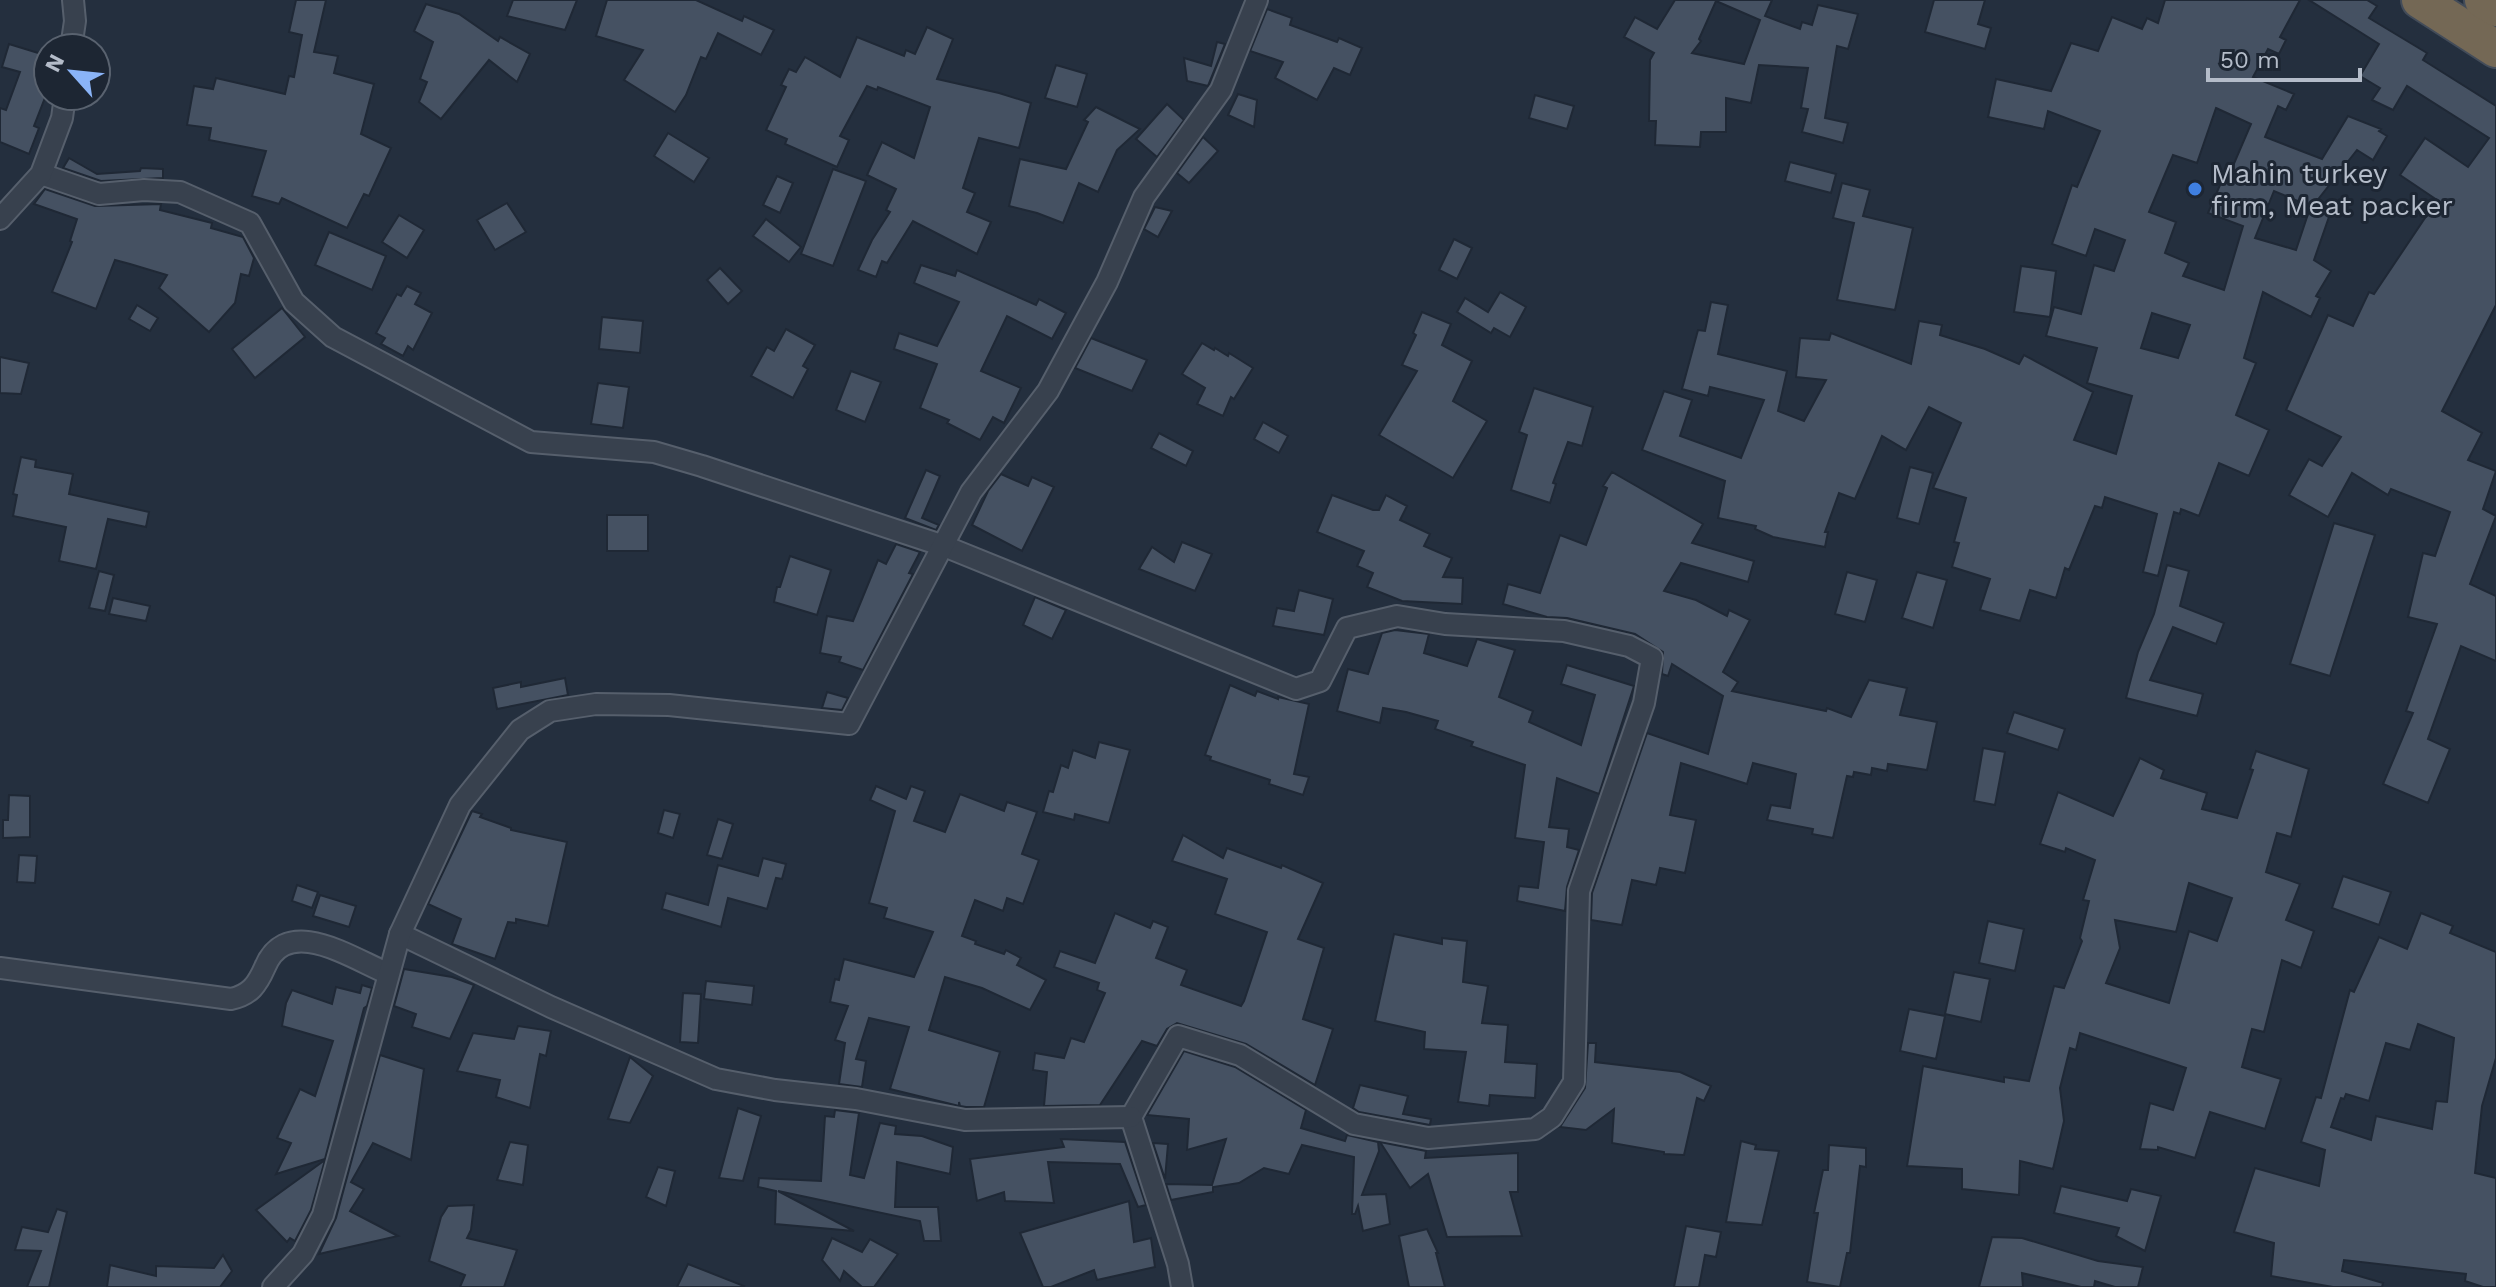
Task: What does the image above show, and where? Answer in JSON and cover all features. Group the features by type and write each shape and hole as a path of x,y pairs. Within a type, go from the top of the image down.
{"highway":[{"path":"2420,0 2496,49"},
{"path":"2453,0 2496,25"},
{"path":"2483,0 2496,8"}],"street":[{"path":"73,0 73,32"},
{"path":"273,1287 303,1254 323,1215 400,934 460,805 520,730 550,711 596,704 669,705 849,724 971,492 1048,391 1107,282 1144,197 1221,90 1257,0"},
{"path":"0,219 41,174 63,112"},
{"path":"41,174 99,194 144,190 180,192 250,223 294,302 333,337 531,442 654,452 944,546 1296,689 1320,681 1347,628 1397,616 1445,624 1564,631 1629,646 1652,658 1644,703 1579,891 1574,1082 1552,1117 1535,1129 1428,1138 1354,1124 1240,1055 1178,1036 1131,1117 1178,1264 1182,1287"},
{"path":"400,934 551,1007 716,1079 775,1090 856,1099 965,1120 1131,1117"},
{"path":"0,968 231,999 246,996 259,981 269,958 279,946 295,939 318,944 387,973"}],"building":[{"path":"296,0 326,0 314,52 338,56 334,73 374,84 361,134 391,148 369,196 364,194 347,228 282,198 279,204 252,196 266,151 209,140 211,128 187,125 194,86 213,89 216,78 285,94 289,76 294,77 302,35 289,32"},
{"path":"513,0 577,0 565,30 507,16"},
{"path":"607,0 696,0 742,21 744,16 774,30 761,55 718,33 706,59 701,57 686,95 675,112 624,80 643,50 596,36"},
{"path":"1675,0 1772,0 1765,16 1800,29 1802,22 1812,25 1818,5 1858,14 1848,49 1837,46 1825,118 1848,123 1843,143 1802,132 1808,109 1801,108 1808,68 1759,65 1751,103 1726,98 1726,132 1701,132 1700,147 1655,145 1656,121 1649,121 1650,60 1654,53 1624,37 1635,17 1657,29","holes":["1716,1 1760,20 1744,64 1692,53 1701,41 1699,39"]},
{"path":"1934,0 1985,0 1978,24 1991,28 1985,49 1925,32"},
{"path":"2165,0 2300,0 2280,37 2286,40 2279,54 2268,49 2253,77 2294,94 2286,110 2278,106 2265,137 2322,159 2348,116 2381,129 2379,131 2387,136 2373,160 2357,150 2312,207 2274,191 2255,238 2296,250 2310,208 2330,214 2314,260 2331,271 2316,296 2320,298 2311,317 2263,292 2244,358 2256,363 2236,415 2269,430 2249,476 2219,463 2199,516 2181,509 2180,514 2174,512 2158,576 2143,572 2157,514 2105,497 2102,508 2095,506 2069,570 2065,568 2056,598 2030,590 2020,621 1980,610 1990,579 1952,567 1959,543 1954,542 1966,498 1933,488 1961,423 1929,407 1906,450 1882,436 1855,499 1839,493 1825,532 1828,532 1825,547 1773,537 1755,529 1756,526 1718,518 1725,481 1642,450 1664,391 1692,400 1680,436 1741,458 1764,400 1710,387 1708,396 1682,389 1698,330 1705,331 1711,302 1728,305 1718,354 1787,371 1778,411 1804,421 1826,380 1796,377 1800,338 1829,340 1831,333 1911,364 1919,321 1942,325 1940,335 2019,364 2024,355 2093,392 2074,440 2116,454 2132,396 2087,383 2097,348 2046,336 2054,307 2081,314 2094,265 2114,271 2125,240 2095,229 2086,256 2052,244 2072,185 2077,187 2100,131 2048,111 2044,129 1988,117 1996,79 2051,91 2071,43 2098,51 2112,17 2142,29 2147,18 2158,23","holes":["2216,108 2251,124 2227,180 2223,178 2208,213 2243,226 2224,290 2183,276 2189,263 2165,253 2176,222 2149,212 2173,155 2197,163","2152,313 2190,325 2178,358 2141,348"]},
{"path":"2309,0 2367,0 2377,6 2369,18 2427,53 2423,60 2496,106 2496,305 2442,411 2482,433 2468,460 2496,471 2483,509 2496,516 2470,584 2496,596 2496,661 2461,646 2428,739 2450,749 2428,803 2383,784 2413,713 2406,711 2437,624 2408,617 2423,553 2435,556 2450,512 2391,489 2388,495 2352,473 2328,517 2289,495 2309,459 2322,466 2341,437 2286,410 2328,315 2353,326 2369,292 2374,294 2437,200 2400,175 2425,138 2468,167 2489,138 2407,86 2393,110 2372,100 2380,88 2360,76 2379,44"},
{"path":"426,4 459,14 498,41 500,37 530,54 517,82 489,60 441,119 419,102 427,82 420,79 433,42 414,31"},
{"path":"1267,9 1292,18 1290,25 1337,42 1339,38 1362,48 1350,75 1334,68 1317,100 1275,78 1283,62 1250,51"},
{"path":"927,27 953,39 937,79 1031,103 1019,148 979,138 963,188 975,193 967,212 991,222 977,254 913,221 887,263 882,261 876,277 858,270 890,212 886,210 896,189 867,175 882,142 914,158 930,107 878,87 877,90 867,86 840,136 849,140 837,167 785,144 787,139 766,130 786,87 781,85 789,69 796,72 805,57 840,77 857,37 904,56 906,50 915,54"},
{"path":"1217,42 1225,44 1208,86 1187,81 1184,58 1211,66"},
{"path":"9,44 32,51 32,112 39,112 34,126 39,128 29,154 0,142 0,108 6,110 20,72 2,67"},
{"path":"1056,65 1087,74 1077,107 1045,98"},
{"path":"1238,94 1257,100 1254,127 1228,115"},
{"path":"1535,95 1574,106 1567,129 1529,118"},
{"path":"1167,104 1184,120 1157,157 1136,139"},
{"path":"1096,107 1140,129 1117,150 1098,192 1079,183 1063,223 1009,206 1020,159 1066,169 1088,122 1084,120"},
{"path":"668,133 709,158 694,182 654,156"},
{"path":"1203,137 1218,151 1189,183 1177,173"},
{"path":"69,158 97,174 140,171 141,168 163,169 163,178 101,181 63,168"},
{"path":"1790,162 1836,174 1831,193 1785,181"},
{"path":"833,169 866,181 833,266 801,254"},
{"path":"777,176 793,183 780,213 763,205"},
{"path":"1842,183 1870,190 1863,216 1913,228 1895,310 1837,300 1854,223 1833,218"},
{"path":"45,189 95,206 161,204 160,210 212,223 211,228 243,237 254,258 249,276 241,274 235,303 209,332 159,288 167,275 115,260 96,309 52,292 72,242 77,219 34,204"},
{"path":"507,203 526,232 495,250 477,220"},
{"path":"1155,207 1172,211 1158,237 1144,229"},
{"path":"399,215 424,230 407,258 382,242"},
{"path":"766,219 801,247 789,262 753,236"},
{"path":"329,232 386,256 372,290 315,265"},
{"path":"1454,239 1472,248 1457,279 1439,270"},
{"path":"921,265 955,276 957,270 1036,305 1039,299 1066,313 1052,339 1007,316 981,371 1021,388 1004,423 993,417 980,440 947,423 949,420 920,408 937,364 894,349 899,333 937,346 959,302 914,283"},
{"path":"2021,266 2056,271 2050,317 2014,312"},
{"path":"720,268 742,291 728,304 707,280"},
{"path":"407,286 421,293 415,304 432,313 413,350 408,346 403,356 381,344 385,338 376,333 397,294 401,296"},
{"path":"1500,292 1526,307 1510,337 1494,328 1491,333 1457,312 1465,298 1488,312"},
{"path":"137,305 158,318 150,331 129,319"},
{"path":"282,308 305,337 255,378 232,349"},
{"path":"1422,312 1451,324 1442,345 1472,361 1453,401 1487,421 1453,478 1379,435 1417,371 1402,365 1416,335 1413,333"},
{"path":"602,317 643,321 640,353 599,349"},
{"path":"786,329 815,345 803,366 808,369 793,398 751,376 767,347 774,351"},
{"path":"1091,338 1147,360 1132,391 1075,368"},
{"path":"1202,343 1228,356 1229,353 1253,368 1234,399 1231,397 1223,416 1197,404 1205,388 1182,374"},
{"path":"0,357 29,363 21,394 0,393"},
{"path":"851,371 881,382 865,422 836,410"},
{"path":"598,383 629,387 623,428 591,424"},
{"path":"1534,388 1593,407 1582,446 1568,442 1553,483 1556,484 1550,503 1511,490 1527,435 1519,432"},
{"path":"1263,422 1288,436 1279,453 1254,439"},
{"path":"1159,433 1193,451 1186,466 1151,448"},
{"path":"21,457 36,460 35,467 73,474 69,494 149,512 146,527 108,519 96,569 59,561 66,527 13,516 17,495 13,494"},
{"path":"1910,467 1933,473 1919,524 1897,518"},
{"path":"926,470 940,476 922,518 939,525 936,530 905,518"},
{"path":"1612,472 1703,524 1692,543 1754,561 1748,582 1681,563 1664,591 1696,600 1727,616 1729,610 1750,620 1723,672 1738,682 1732,691 1826,711 1827,708 1851,717 1869,680 1907,688 1900,715 1937,722 1927,770 1888,764 1887,771 1872,768 1871,775 1854,772 1853,777 1847,776 1833,838 1812,834 1813,829 1767,820 1771,805 1790,808 1796,774 1753,763 1747,784 1681,763 1670,815 1696,820 1685,873 1660,868 1656,885 1632,880 1622,925 1591,920 1592,893 1647,733 1708,754 1723,696 1672,664 1668,676 1662,674 1663,652 1635,634 1567,618 1547,617 1503,604 1508,584 1540,593 1560,535 1586,545 1607,488 1603,486"},
{"path":"1001,474 1028,486 1032,477 1054,487 1022,551 972,525 988,491"},
{"path":"1332,495 1373,510 1379,510 1386,495 1407,506 1400,520 1430,534 1424,546 1452,558 1443,577 1463,578 1462,604 1402,601 1367,587 1373,573 1357,566 1364,551 1317,532"},
{"path":"607,515 648,515 648,551 607,551"},
{"path":"2334,523 2375,535 2330,676 2290,664"},
{"path":"1182,542 1212,554 1195,591 1139,569 1152,547 1174,562"},
{"path":"896,544 920,552 909,573 913,574 863,670 839,662 841,657 820,653 827,616 853,621 878,560 886,564"},
{"path":"790,556 831,570 817,615 774,602"},
{"path":"2167,565 2189,571 2180,606 2224,623 2216,644 2173,627 2150,680 2203,694 2197,716 2126,698"},
{"path":"99,571 114,575 105,611 89,608"},
{"path":"1847,572 1877,580 1865,622 1835,614"},
{"path":"1917,572 1947,580 1933,628 1902,618"},
{"path":"1299,590 1333,599 1324,635 1273,626 1277,608 1294,611"},
{"path":"1035,597 1066,610 1052,639 1023,625"},
{"path":"113,598 150,606 146,621 109,614"},
{"path":"1395,630 1429,634 1424,653 1467,666 1477,639 1515,650 1499,697 1533,711 1529,722 1581,745 1595,695 1561,684 1567,665 1634,686 1599,794 1557,778 1549,827 1569,829 1567,847 1579,850 1567,887 1565,911 1517,901 1519,886 1538,888 1544,842 1515,838 1525,765 1471,746 1473,742 1435,729 1438,721 1383,708 1380,723 1337,711 1348,669 1368,674 1382,633"},
{"path":"565,678 568,695 497,709 493,688 521,682 521,687"},
{"path":"1230,685 1255,696 1257,691 1278,699 1309,704 1294,774 1309,777 1303,795 1269,784 1270,780 1210,760 1211,757 1205,755"},
{"path":"827,692 848,698 842,710 822,708"},
{"path":"2014,712 2065,729 2058,750 2007,733"},
{"path":"1099,742 1130,750 1109,823 1075,814 1074,820 1043,812 1061,765 1068,768 1073,750 1095,758"},
{"path":"1983,748 2005,752 1995,805 1974,801"},
{"path":"2256,751 2309,769 2291,837 2277,833 2266,872 2300,884 2286,920 2314,931 2301,968 2282,960 2264,1032 2252,1029 2242,1067 2281,1079 2265,1129 2210,1112 2195,1158 2158,1147 2158,1150 2140,1149 2150,1103 2173,1110 2186,1068 2080,1033 2076,1050 2070,1048 2060,1088 2064,1121 2053,1169 2020,1161 2019,1195 1962,1189 1962,1169 1907,1166 1923,1066 2004,1082 2004,1077 2029,1081 2054,986 2064,988 2082,941 2080,938 2089,901 2083,900 2095,860 2066,848 2065,852 2040,844 2058,792 2113,816 2140,758 2164,770 2161,778 2207,793 2202,809 2237,818 2253,770 2250,769","holes":["2189,883 2232,898 2217,941 2189,931 2169,1003 2106,983 2120,948 2115,920 2176,932"]},
{"path":"876,786 906,799 911,786 925,791 914,821 945,832 960,794 1004,811 1007,802 1037,812 1022,854 1039,860 1023,904 1007,898 1003,911 975,900 962,936 1004,954 1006,950 1021,958 1017,965 1046,980 1030,1010 982,988 945,977 929,1030 1000,1052 984,1107 960,1106 959,1102 959,1106 890,1089 909,1027 869,1018 856,1059 866,1061 862,1087 839,1084 845,1043 835,1040 848,1006 830,1002 844,959 914,977 933,932 884,918 887,908 869,903 895,811 870,800"},
{"path":"9,795 30,796 30,837 3,838 3,820 8,820"},
{"path":"664,810 680,814 673,838 658,833"},
{"path":"472,811 511,830 567,842 548,926 516,919 516,923 508,922 495,959 452,944 461,919 428,904"},
{"path":"718,819 733,824 722,859 707,855"},
{"path":"1183,835 1223,858 1227,848 1281,868 1282,865 1323,883 1298,939 1324,948 1303,1019 1333,1029 1315,1085 1246,1044 1177,1023 1167,1029 1157,1046 1142,1041 1100,1105 1044,1106 1047,1072 1033,1070 1035,1053 1064,1058 1071,1038 1084,1042 1105,993 1097,990 1099,983 1054,967 1060,951 1095,963 1115,913 1150,928 1153,921 1168,927 1156,958 1187,970 1181,985 1241,1006 1244,1001 1267,932 1215,914 1227,879 1172,861"},
{"path":"19,855 37,856 35,883 17,882"},
{"path":"763,858 786,864 782,879 776,878 767,909 728,898 721,927 662,909 666,893 708,905 718,865 758,876"},
{"path":"2343,876 2391,892 2379,925 2332,908"},
{"path":"297,885 318,892 312,908 292,901"},
{"path":"320,895 356,906 349,927 313,916"},
{"path":"2421,913 2453,926 2450,933 2496,952 2496,1058 2482,1106 2475,1173 2496,1178 2496,1287 2483,1287 2465,1281 2466,1274 2344,1260 2342,1271 2383,1283 2382,1287 2333,1287 2271,1276 2274,1243 2234,1232 2255,1168 2319,1186 2325,1150 2301,1142 2316,1097 2321,1098 2350,990 2354,992 2379,937 2407,949","holes":["2418,1024 2454,1038 2447,1102 2436,1101 2432,1129 2376,1116 2371,1140 2331,1127 2341,1098 2344,1099 2346,1094 2369,1101 2386,1043 2410,1050"]},
{"path":"1988,921 2024,929 2015,971 1979,963"},
{"path":"1394,934 1442,944 1442,938 1467,941 1463,982 1488,986 1482,1023 1508,1025 1505,1062 1537,1064 1535,1098 1490,1095 1489,1106 1458,1102 1466,1052 1424,1049 1425,1032 1375,1021"},
{"path":"404,969 452,977 474,985 450,1039 412,1027 416,1014 394,1006"},
{"path":"1954,972 1990,979 1981,1022 1945,1014"},
{"path":"706,981 754,986 752,1005 704,999"},
{"path":"362,985 372,988 364,1008 325,1159 276,1174 291,1143 277,1138 300,1089 315,1096 333,1041 282,1026 286,1003 292,990 332,1004 336,987 360,993"},
{"path":"683,993 701,994 698,1043 680,1042"},
{"path":"1909,1009 1945,1016 1936,1059 1900,1051"},
{"path":"518,1026 551,1031 546,1056 540,1054 530,1108 496,1097 500,1080 457,1071 473,1033 514,1039"},
{"path":"1588,1043 1596,1043 1595,1062 1680,1072 1711,1086 1704,1101 1697,1098 1684,1155 1612,1143 1614,1109 1586,1130 1560,1127 1585,1088"},
{"path":"1184,1051 1235,1067 1306,1110 1301,1128 1345,1141 1347,1135 1378,1142 1379,1151 1362,1195 1386,1194 1390,1224 1363,1231 1358,1206 1352,1214 1354,1157 1302,1145 1289,1174 1264,1168 1239,1183 1213,1187 1213,1192 1171,1200 1166,1184 1212,1185 1226,1139 1187,1150 1189,1119 1147,1115"},
{"path":"380,1055 424,1069 411,1160 373,1143 351,1182 364,1189 350,1211 398,1236 319,1254 336,1218"},
{"path":"630,1057 653,1076 630,1123 608,1119"},
{"path":"1360,1085 1408,1096 1403,1114 1431,1119 1430,1125 1359,1112 1353,1108"},
{"path":"738,1108 761,1116 743,1181 719,1178"},
{"path":"835,1110 859,1113 850,1175 864,1178 880,1123 896,1126 895,1134 922,1136 953,1147 950,1174 897,1162 895,1207 938,1207 941,1241 924,1241 920,1221 778,1191 854,1231 775,1224 776,1191 758,1187 759,1178 821,1181 825,1116 834,1117"},
{"path":"1061,1139 1125,1142 1146,1205 1138,1207 1120,1164 1048,1162 1054,1203 1005,1201 1004,1192 977,1201 970,1159 1064,1147"},
{"path":"1741,1141 1756,1145 1755,1149 1779,1151 1762,1225 1726,1222"},
{"path":"510,1142 528,1145 523,1185 497,1180"},
{"path":"1380,1142 1426,1151 1425,1158 1518,1153 1518,1192 1510,1192 1522,1236 1447,1237 1428,1174 1410,1188"},
{"path":"1153,1143 1168,1144 1165,1179"},
{"path":"1829,1145 1866,1148 1866,1167 1860,1166 1850,1253 1847,1253 1840,1287 1807,1282 1818,1213 1814,1213 1823,1170 1828,1170"},
{"path":"325,1160 311,1210 295,1241 290,1238 287,1242 256,1210"},
{"path":"658,1167 675,1171 666,1206 646,1197"},
{"path":"2061,1186 2127,1201 2131,1189 2161,1196 2145,1251 2116,1236 2119,1228 2054,1213"},
{"path":"1129,1201 1134,1242 1151,1238 1155,1267 1097,1280 1094,1270 1051,1287 1043,1287 1020,1233"},
{"path":"474,1205 467,1238 517,1250 504,1287 460,1287 465,1275 429,1261 441,1217 448,1206"},
{"path":"57,1209 67,1212 49,1287 27,1287 41,1251 15,1250 22,1227 48,1232"},
{"path":"1686,1226 1721,1232 1716,1257 1705,1255 1699,1287 1674,1287"},
{"path":"1427,1229 1438,1253 1445,1287 1409,1287 1399,1236"},
{"path":"1992,1237 2022,1238 2098,1261 2143,1267 2138,1287 2115,1287 2095,1281 2094,1287 2081,1287 2022,1273 2023,1287 1979,1287"},
{"path":"832,1238 862,1252 870,1239 898,1254 874,1287 862,1287 844,1271 840,1281 822,1260"},
{"path":"223,1255 232,1271 220,1287 107,1287 110,1265 156,1276 156,1266 214,1268"},
{"path":"688,1264 744,1286 677,1287"}],"place":[{"name":"Mahin turkey firm, Meat packer","path":"2195,189"}]}
